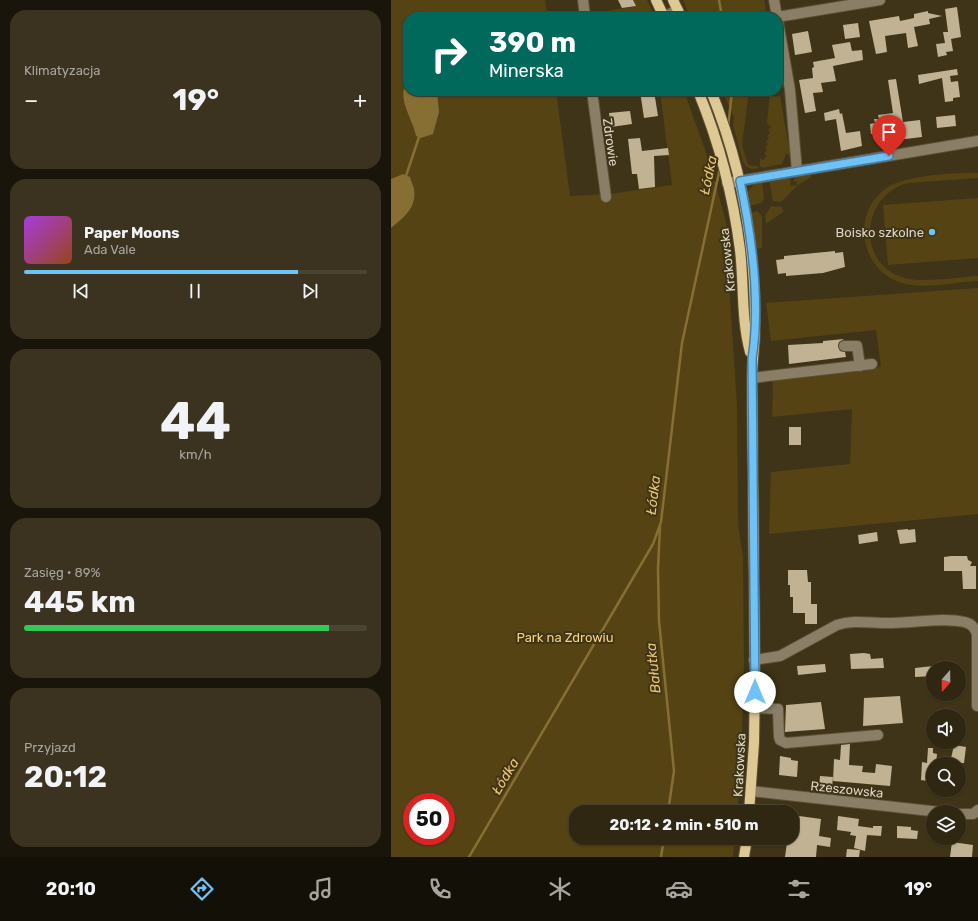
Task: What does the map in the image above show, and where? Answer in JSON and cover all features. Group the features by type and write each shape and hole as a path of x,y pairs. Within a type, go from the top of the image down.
{"main road":[{"path":"656,0 662,12"},
{"path":"673,0 678,12"},
{"name":"Krakowska","path":"700,96 718,147 727,179 739,248 745,329 752,359"},
{"name":"Krakowska","path":"713,96 722,119 740,181 748,224 753,269 755,329 752,359 754,708 750,805"},
{"path":"744,857 746,845"}],"street":[{"path":"583,0 584,12"},
{"path":"774,0 776,12"},
{"path":"783,16 880,0"},
{"path":"783,50 790,90 797,171"},
{"name":"Zdrowie","path":"593,96 606,197"},
{"path":"727,179 740,181 978,141"},
{"path":"844,346 857,346 860,366"},
{"path":"752,378 872,364"},
{"path":"754,660 780,656 837,625 847,622 891,623 951,620 966,622 976,629 977,634 977,706"},
{"path":"754,708 778,709 779,737 780,740 786,743 878,735"},
{"name":"Rzeszowska","path":"751,791 926,810"},
{"path":"966,814 973,814 978,810"}],"green space":[{"name":"Park na Zdrowiu","path":"391,0 545,0 547,12 403,12 403,96 557,96 570,196 610,194 672,185 661,96 686,96 708,158 710,182 715,181 728,230 728,268 737,406 738,524 743,557 744,665 741,769 738,805 569,805 569,845 734,845 733,857 391,857"},
{"path":"633,0 647,0 652,10 651,12 607,12 607,11 636,6"},
{"path":"683,0 764,0 766,12 688,12"},
{"path":"705,96 708,96 726,145 732,171 729,170 723,144"},
{"path":"724,96 748,96 742,145 748,165 757,166 760,168 751,169 743,162 733,125 734,117"},
{"path":"770,96 780,96 790,154 786,154 782,164 763,168 760,166 760,158 763,160 767,156 764,154 767,150 765,148 768,144 766,142 769,138 767,136 770,133 768,130 771,127 767,123"},
{"path":"811,172 811,177 798,185 781,202 773,201 769,180 787,177 790,179 791,186 797,185 797,181 794,182 795,176"},
{"path":"957,173 978,173 978,178 908,183 893,189 882,199 874,211 870,240 875,253 883,265 896,275 914,280 936,280 978,276 978,281 932,286 905,284 890,278 878,268 870,255 865,241 864,226 868,211 876,198 888,187 896,183 918,177"},
{"path":"762,182 764,199 761,203 750,206 748,191 754,184"},
{"name":"Boisko szkolne","path":"978,198 978,258 888,265 883,205"},
{"path":"771,206 781,207 784,211 766,224 765,216"},
{"path":"757,211 762,216 762,248 757,249 751,213"},
{"path":"978,288 978,514 769,534 771,472 850,464 852,409 772,417 773,379 881,367 876,330 771,341 766,303"}],"shaded area":[{"path":"403,96 437,96 439,112 433,134 421,138 416,136"},
{"path":"403,174 410,177 414,189 413,202 409,212 391,228 391,179"}],"building":[{"path":"618,0 633,0 636,6 622,8"},
{"path":"957,7 961,37 951,39 953,51 946,52 947,55 938,57 936,44 945,43 943,32 948,32 945,9"},
{"path":"928,11 928,13 942,16 929,19 930,24 914,27 918,46 908,48 906,33 885,36 887,52 876,54 869,21 899,16 900,21 914,18 914,14"},
{"path":"858,23 860,37 845,39 843,25"},
{"path":"808,31 812,52 795,55 792,34"},
{"path":"850,42 852,51 862,50 863,60 833,66 836,81 821,83 823,92 813,93 816,111 805,113 799,80 813,78 813,62 835,58 832,45"},
{"path":"957,69 958,75 950,76 951,82 958,81 960,97 953,98 953,101 945,102 942,78 919,84 918,75"},
{"path":"896,79 903,122 920,120 922,137 881,142 880,136 876,136 875,133 871,134 870,124 875,123 874,119 879,119 878,115 893,113 888,80"},
{"path":"641,96 655,96 658,116 644,118"},
{"path":"839,109 840,114 842,113 846,133 860,131 862,146 841,151 836,119 825,121 824,113"},
{"path":"630,111 632,124 611,127 609,113"},
{"path":"955,115 956,126 937,128 936,117"},
{"path":"640,138 642,151 668,148 669,155 654,156 655,187 639,189 637,174 632,174 628,139"},
{"path":"835,251 835,253 843,252 845,267 823,273 786,276 786,273 778,274 776,260 784,259 784,256"},
{"path":"844,339 839,342 838,346 840,351 845,352 846,357 789,364 788,345 823,343 823,341"},
{"path":"789,427 801,427 801,445 789,445"},
{"path":"915,529 916,542 900,544 897,530"},
{"path":"877,532 878,541 859,544 858,535"},
{"path":"967,556 968,560 972,562 970,566 976,566 976,589 963,589 962,571 944,571 944,557"},
{"path":"788,570 807,570 808,582 811,582 811,604 817,604 817,624 805,624 805,613 793,613 793,597 790,597"},
{"path":"850,654 870,654 871,659 883,658 884,668 851,669"},
{"path":"825,664 826,672 798,675 797,666"},
{"path":"926,667 926,676 915,677 915,668"},
{"path":"900,696 903,723 863,726 864,698"},
{"path":"821,702 825,729 785,732 786,705"},
{"path":"850,744 849,765 863,766 862,772 875,773 876,764 892,766 890,786 833,781 834,759 840,760 841,745"},
{"path":"928,749 933,749 933,753 937,754 937,757 927,757"},
{"path":"953,749 966,749 965,757 951,757"},
{"path":"780,756 798,761 797,777 779,775"},
{"path":"922,762 926,763 926,781 921,780"},
{"path":"820,776 833,777 832,788 819,787"},
{"path":"799,816 821,819 819,836 831,838 830,847 817,845 816,857 785,857 787,845 799,845"},
{"path":"838,816 859,819 858,826 873,828 873,826 882,826 881,836 867,835 865,851 854,848 856,836 850,835 851,832 837,830"},
{"path":"897,826 911,827 911,830 918,831 917,839 897,838"},
{"path":"952,845 973,845 972,857 950,857"},
{"path":"847,849 860,850 859,857 846,857"}],"waterway":[{"name":"Łódka","path":"719,0 721,12"},
{"name":"Łódka","path":"728,128 731,96"},
{"path":"406,176 419,137"},
{"name":"Łódka","path":"469,857 653,544 661,522 682,343 720,168"},
{"name":"Bałutka","path":"660,526 658,569 659,621 674,771 669,805"},
{"name":"Bałutka","path":"661,857 663,845"}],"place":[{"name":"Boisko szkolne","path":"932,232"}],"route":[{"path":"755,692 752,359 755,329 751,239 740,181 889,156"}]}
